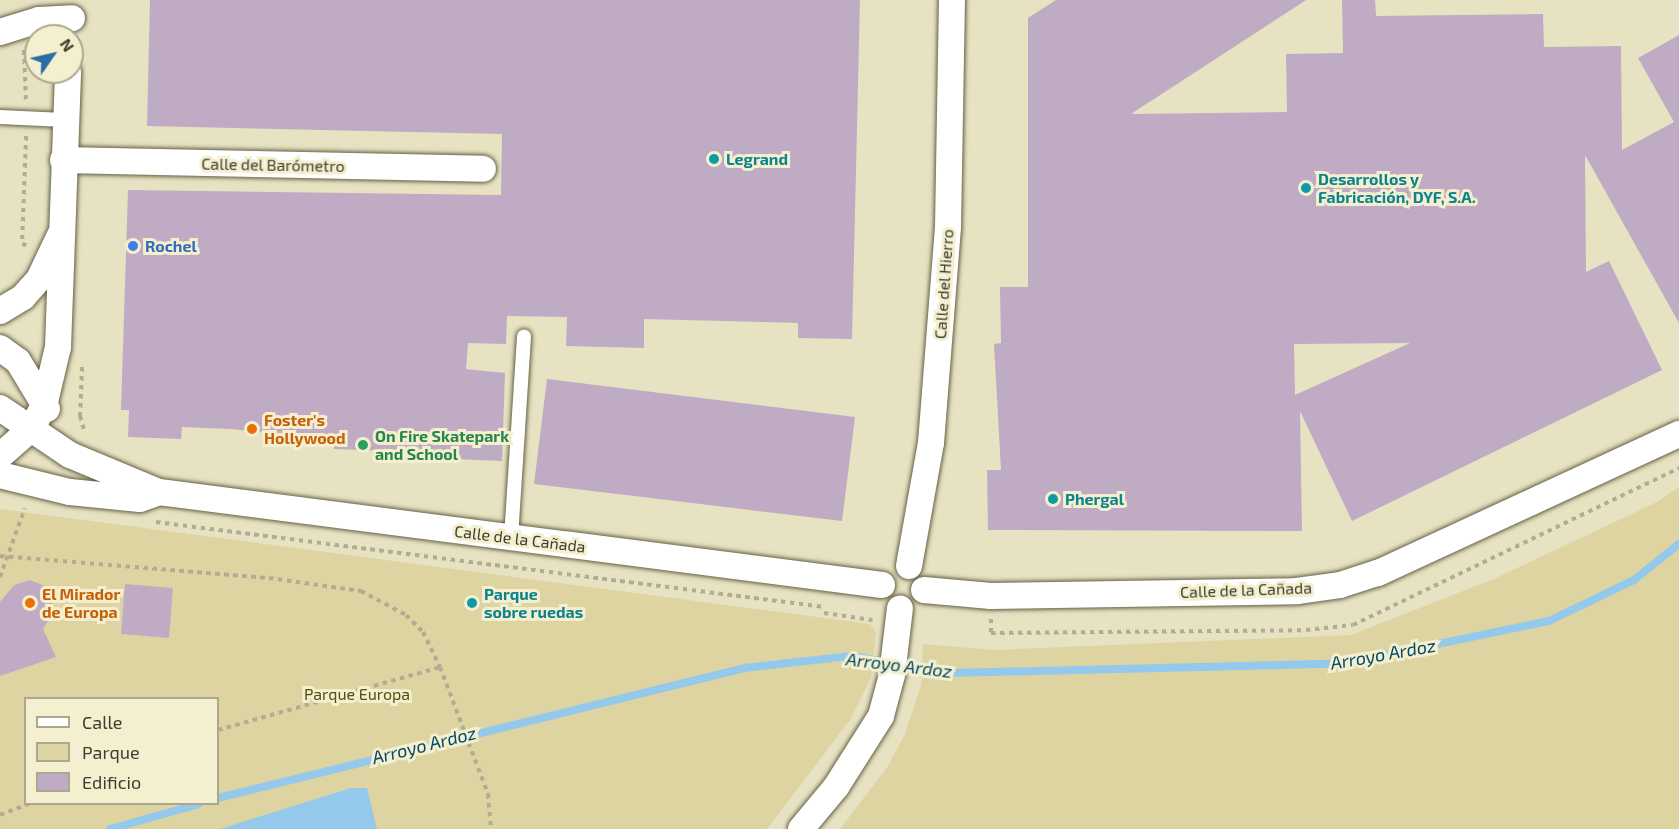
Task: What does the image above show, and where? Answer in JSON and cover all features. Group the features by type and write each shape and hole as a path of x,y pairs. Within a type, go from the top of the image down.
{"street":[{"name":"Calle del Hierro","path":"909,566 931,443 948,226 952,0"},
{"path":"8,37 39,20 72,18"},
{"path":"0,456 33,427 45,402 58,347 67,84"},
{"name":"Calle del Barómetro","path":"63,160 483,169"},
{"path":"0,311 23,297 39,279 61,232"},
{"path":"0,348 18,360 45,402 80,448"},
{"path":"0,408 33,427 80,448 159,492"},
{"name":"Calle de la Cañada","path":"924,590 1038,595 1297,591 1340,585 1378,573 1679,434"},
{"path":"0,474 70,492 141,499 159,492"},
{"name":"Calle de la Cañada","path":"159,492 882,585"},
{"path":"909,566 921,574 924,590 916,604 900,608 887,600 882,585 891,569 909,566"},
{"path":"801,829 866,745 881,716 892,675 889,632 900,608"}],"lane":[{"path":"0,117 64,120"},
{"path":"511,538 524,336"}],"path":[{"path":"8,37 27,53 22,244 35,248"},
{"path":"80,448 82,354"},
{"path":"17,501 37,504"},
{"path":"0,577 10,558 24,508"},
{"path":"150,521 825,607"},
{"path":"0,556 269,578 361,591 412,621 423,632 440,668 488,794 491,829"},
{"path":"824,613 871,618 889,632"},
{"path":"219,730 440,668"},
{"path":"0,815 26,805"}],"green space":[{"path":"1679,487 1679,829 840,829 888,766 905,734 921,685 923,644 994,650 1351,635 1496,578 1657,502"},
{"name":"Parque Europa","path":"0,509 870,624 876,632 871,677 850,720 767,829 0,829"}],"water":[{"path":"351,788 367,788 377,829 220,829"}],"building":[{"path":"150,0 860,0 852,339 798,338 798,323 644,319 644,348 566,346 567,317 507,316 506,344 468,343 466,369 505,373 502,461 385,456 386,451 334,449 334,442 281,440 281,434 230,429 182,427 181,439 128,437 129,410 121,410 128,190 501,195 502,134 147,126"},
{"path":"1056,0 1306,0 1131,114 1287,112 1286,54 1343,53 1342,0 1375,0 1376,16 1543,14 1544,47 1621,46 1622,150 1674,122 1638,58 1679,35 1679,323 1585,155 1586,272 1609,261 1662,370 1352,521 1300,411 1302,531 988,530 987,470 1001,470 994,344 1001,343 1000,287 1028,287 1028,18","holes":["1410,343 1295,395 1294,344"]},
{"path":"547,379 855,417 842,521 534,484"},
{"path":"30,580 45,586 53,599 52,614 43,629 56,657 0,676 0,602 14,585"},
{"path":"125,584 173,588 169,638 121,634"}],"waterway":[{"name":"Arroyo Ardoz","path":"219,798 745,668 851,656 950,673 1346,663 1549,621 1634,580 1679,544"},
{"name":"Arroyo Ardoz","path":"110,829 195,805"}],"place":[{"name":"Legrand","path":"714,159"},
{"name":"Desarrollos y Fabricación, DYF, S.A.","path":"1306,188"},
{"name":"Rochel","path":"133,246"},
{"name":"Foster's Hollywood","path":"252,429"},
{"name":"On Fire Skatepark and School","path":"363,445"},
{"name":"Phergal","path":"1053,499"},
{"name":"El Mirador de Europa","path":"30,603"},
{"name":"Parque sobre ruedas","path":"472,603"}]}
